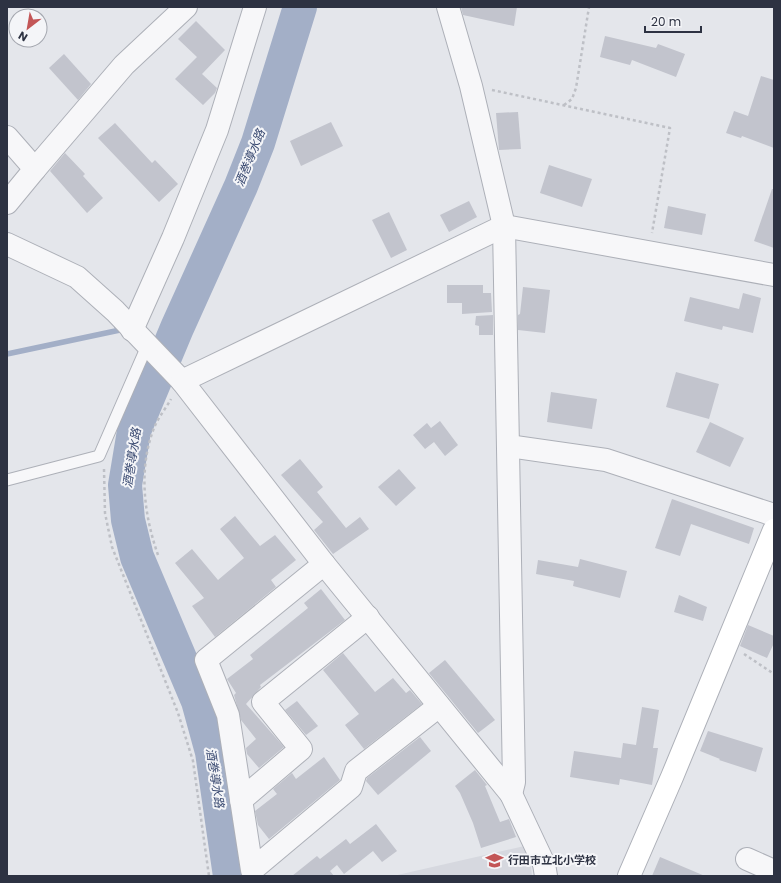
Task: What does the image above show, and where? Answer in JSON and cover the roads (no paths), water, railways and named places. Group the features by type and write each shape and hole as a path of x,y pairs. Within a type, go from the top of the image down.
{"street":[{"path":"7,203 124,65 186,7"},
{"path":"132,330 173,238 217,130 255,7"},
{"path":"448,7 471,86 504,226 514,782 511,794"},
{"path":"7,138 35,169"},
{"path":"178,378 504,226 774,275"},
{"path":"7,244 77,277 115,311 178,378 324,564 511,794 544,864 546,876"},
{"path":"508,446 606,460 774,515"},
{"path":"629,876 672,777 726,643 774,530"},
{"path":"324,564 206,660 228,715 252,870 351,787 356,771 439,706"},
{"path":"241,800 301,749 263,702 368,617"},
{"path":"747,859 774,871"}],"lane":[{"path":"7,480 99,456 150,349"}],"waterway":[{"name":"酒巻導水路","path":"230,876 212,752 198,701 137,557 128,520 125,485 134,431 177,328 241,186 258,143 300,7"},
{"path":"7,354 120,330 117,327"}],"place":[{"name":"行田市立北小学校","path":"495,860"}]}
